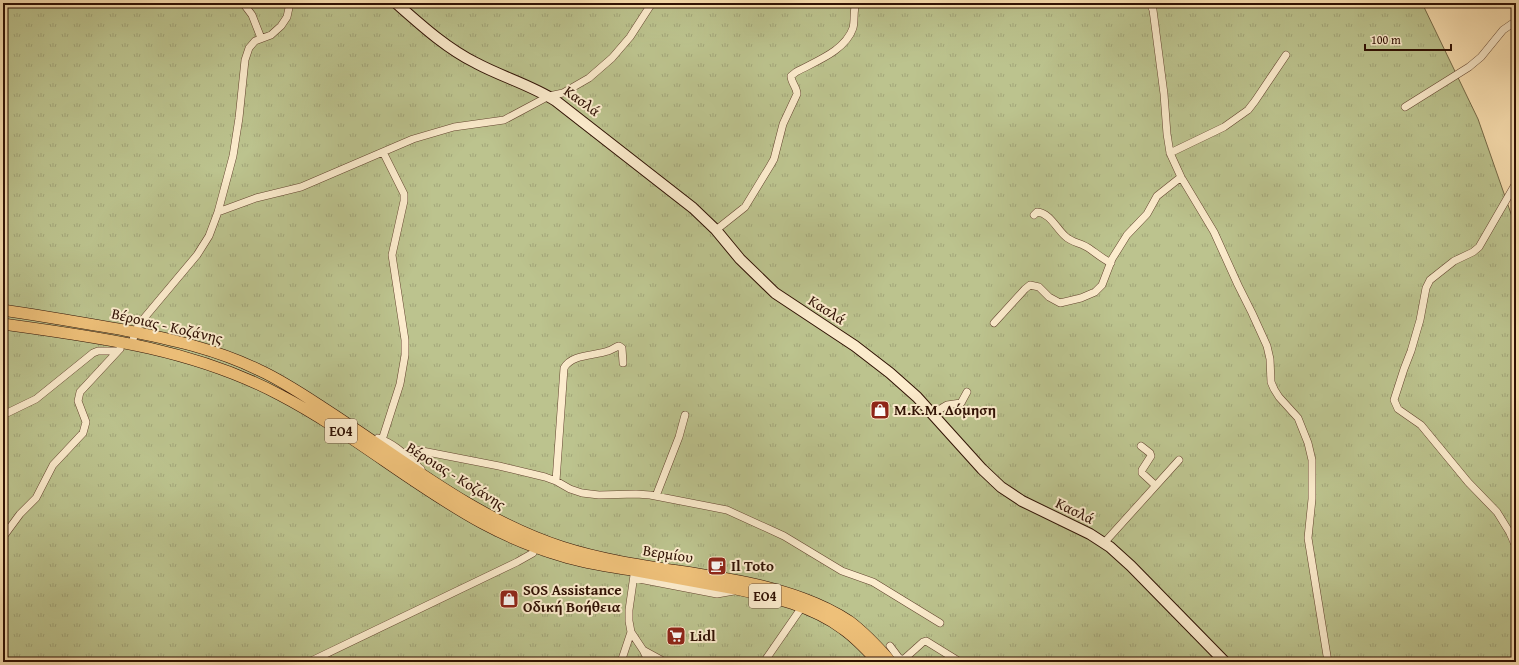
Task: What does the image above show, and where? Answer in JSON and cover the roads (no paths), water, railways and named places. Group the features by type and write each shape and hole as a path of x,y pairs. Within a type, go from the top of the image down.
{"main road":[{"name":"Βέροιας - Κοζάνης","path":"3,310 77,321 193,345 261,370 346,422 439,485 537,543"},
{"name":"Βέροιας - Κοζάνης","path":"3,324 188,358 223,368 274,392 346,434 458,509 507,536 537,543"},
{"name":"Βερμίου","path":"537,543 590,555 635,571 760,594 802,607 843,629 878,662"},
{"name":"Βερμίου","path":"635,571 741,581 815,602 860,630 891,662"}],"street":[{"path":"243,3 252,15 261,38"},
{"path":"3,537 20,514 36,498 53,465 84,433 86,422 78,401 80,392 125,346 140,323 203,246 209,236 218,212 233,156 239,118 245,60 249,48 255,41 271,35 281,26 287,17 290,3"},
{"name":"Κασλά","path":"396,3 439,40 464,57 549,96 582,119 681,197 716,230 740,259 768,288 855,346 901,382 982,469 1002,487 1027,504 1072,525 1104,543 1131,566 1224,662"},
{"path":"218,212 256,198 301,187 413,139 454,127 504,120 549,96 563,93 596,73 612,58 630,37 652,3"},
{"path":"716,230 745,207 774,159 784,124 797,94 797,90 792,81 792,76 796,72 834,51 843,43 853,27 856,3"},
{"path":"1150,3 1153,10 1160,61 1170,153 1181,177 1214,232 1252,313 1270,359 1271,382 1274,389 1279,397 1298,418 1308,443 1312,460 1312,499 1308,538 1328,662"},
{"path":"1405,107 1469,67 1481,57 1503,30 1516,21"},
{"path":"1170,153 1224,127 1248,110 1286,56"},
{"path":"382,440 400,384 405,355 405,340 392,255 404,201 404,194 383,152"},
{"path":"994,323 1030,285 1039,287 1049,297 1060,303 1066,303 1089,295 1098,290 1102,285 1111,263 1127,234 1147,214 1158,196 1181,177"},
{"path":"1516,183 1479,248 1454,261 1430,280 1425,293 1420,320 1394,400 1398,409 1422,425 1468,482 1497,512 1510,533 1516,547"},
{"path":"1034,215 1037,212 1044,214 1053,221 1069,240 1086,246 1111,263"},
{"path":"3,415 36,399 93,353 125,346"},
{"path":"556,481 564,368 566,364 573,360 610,351 619,346 622,348 623,363"},
{"path":"932,414 947,405 961,403 967,392"},
{"path":"656,496 679,437 685,415"},
{"path":"346,422 389,442 406,454 420,469 439,485"},
{"path":"1141,446 1150,453 1151,456 1142,470 1142,473 1155,485"},
{"path":"406,454 412,450 417,450 499,466 556,481 570,489 582,493 656,496 727,510 774,530 842,570 870,580 940,623"},
{"path":"1104,543 1179,460"},
{"path":"309,662 512,565 533,553 537,543"},
{"path":"635,571 629,610 629,621 631,632 649,662"},
{"path":"764,662 802,607"},
{"path":"621,662 631,632"},
{"path":"890,646 899,658 903,660 926,641 960,662"},
{"path":"643,650 664,662"}],"place":[{"name":"Μ.Κ.Μ. Δόμηση","path":"880,410"},
{"name":"Il Toto","path":"717,566"},
{"name":"SOS Assistance Οδική Βοήθεια","path":"509,599"},
{"name":"Lidl","path":"676,636"}]}
